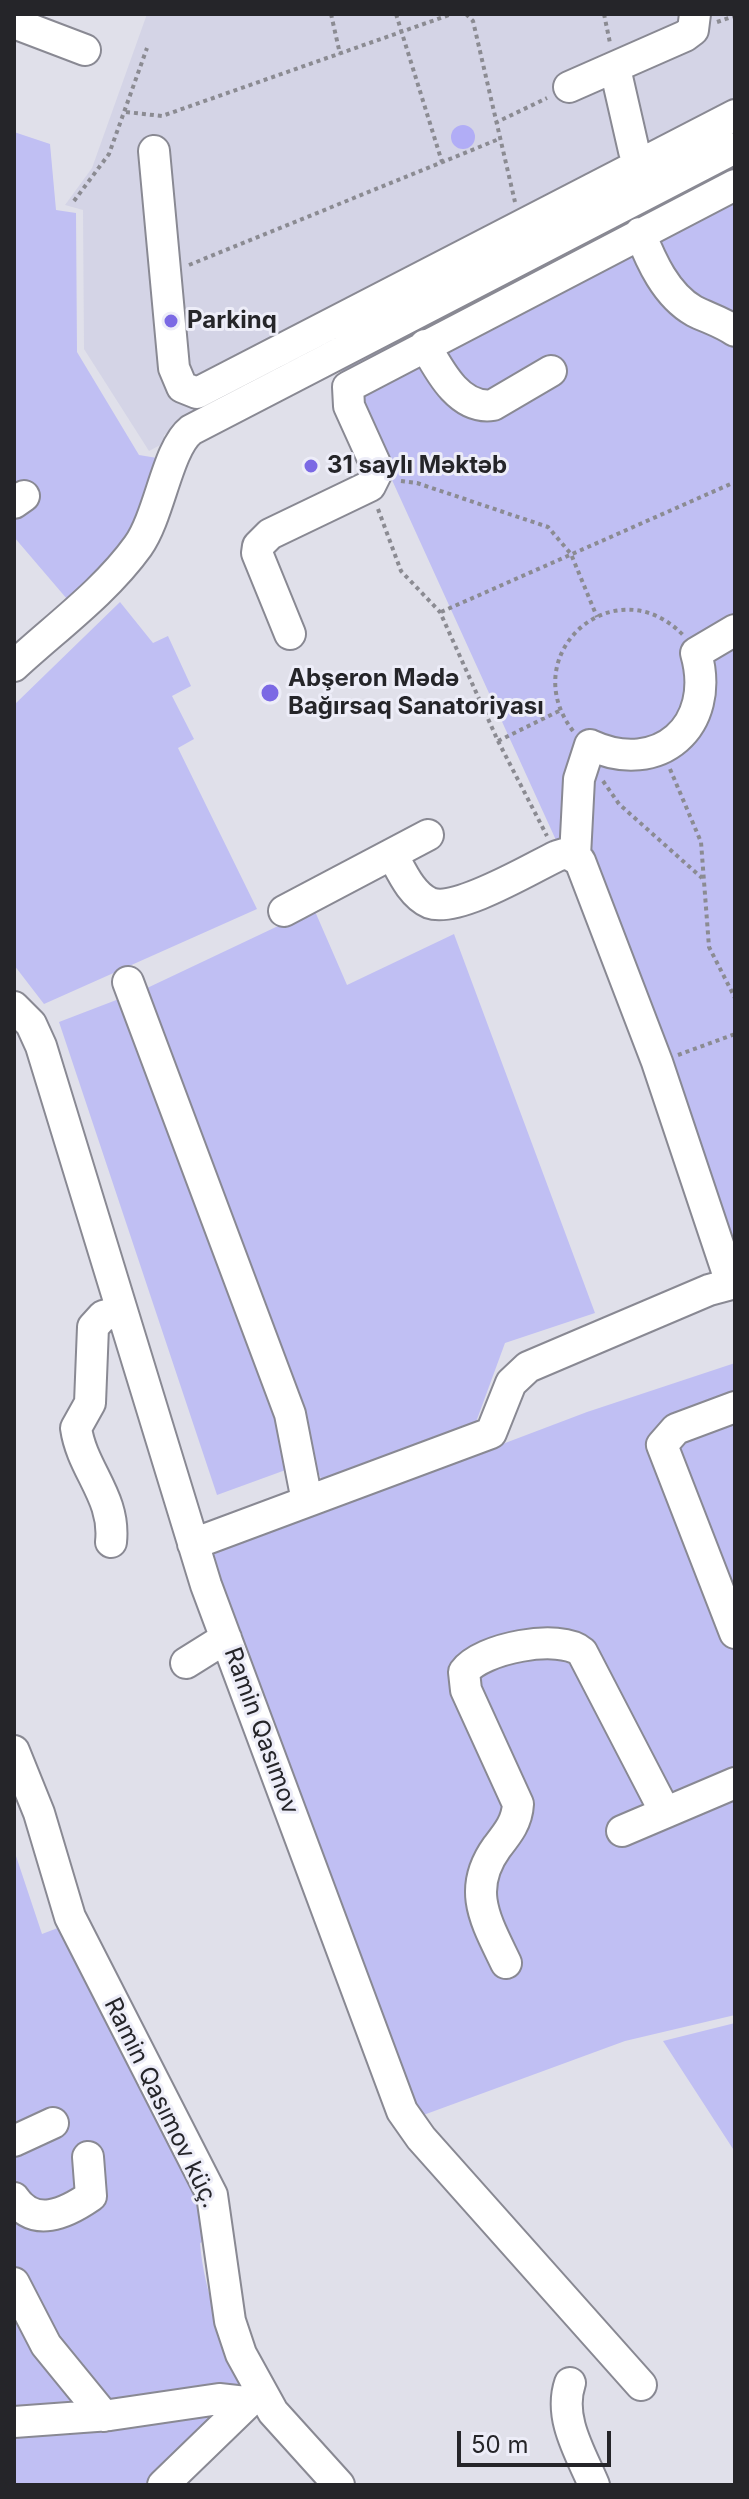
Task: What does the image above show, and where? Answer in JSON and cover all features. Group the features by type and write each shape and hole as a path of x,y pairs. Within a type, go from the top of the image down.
{"street":[{"path":"569,87 685,36 693,30 695,14"},
{"path":"14,23 85,50"},
{"path":"615,68 639,164 653,191"},
{"path":"154,151 176,377 182,387 197,393 735,115"},
{"path":"14,666 137,548 155,514 176,450 191,430 735,148"},
{"path":"290,634 257,553 258,546 270,534 373,482 378,470 349,406 348,387 735,185"},
{"path":"640,233 650,259 675,294 692,310 735,331"},
{"path":"425,345 447,381 469,402 482,407 493,405 551,371"},
{"path":"566,856 587,750 625,756 661,749 683,732 698,708 702,690 696,653 735,630"},
{"path":"284,911 428,835"},
{"path":"392,854 420,897 442,905 464,900 566,856"},
{"path":"193,1544 491,1433 511,1383 528,1367 733,1283 657,1062 585,871 566,856"},
{"path":"128,982 290,1414 307,1501"},
{"name":"Ramin Qasımov","path":"14,1007 31,1024 41,1046 193,1544 402,2111 437,2158 641,2385"},
{"path":"111,1542 113,1522 108,1504 84,1457 76,1428 90,1403 93,1327 103,1316 122,1311"},
{"path":"735,1407 676,1429 662,1445 735,1633"},
{"path":"186,1663 226,1638"},
{"path":"506,1963 483,1914 479,1883 489,1858 517,1819 518,1804 466,1690 464,1672 470,1664 511,1649 560,1642 574,1645 582,1652 665,1812"},
{"name":"Ramin Qasımov küç.","path":"14,1751 32,1792 67,1906 83,1946 212,2195 230,2321 253,2397 285,2426 339,2485"},
{"path":"622,1831 735,1783"},
{"path":"14,2141 53,2123"},
{"path":"14,2198 26,2213 35,2217 51,2215 83,2202 91,2196 93,2188 88,2157"},
{"path":"14,2283 46,2345 104,2416"},
{"path":"570,2383 567,2415 570,2429 594,2485"},
{"path":"14,2422 104,2416 253,2397"},
{"path":"163,2485 253,2397"}],"path":[{"path":"331,14 340,54"},
{"path":"396,14 442,162"},
{"path":"126,112 162,116 452,14"},
{"path":"466,14 473,21 521,223"},
{"path":"74,201 109,154 147,48"},
{"path":"495,123 569,87"},
{"path":"165,275 499,139"},
{"path":"566,856 498,741 440,612 401,571 373,482 417,483 548,527 571,554 597,617"},
{"path":"440,612 735,482"},
{"path":"696,653 686,637 658,615 622,609 597,617 573,634 563,649 555,684 561,710 619,804 704,879"},
{"path":"498,741 561,710"},
{"path":"661,749 701,842 709,947 735,998"},
{"path":"657,1062 735,1034"}],"shaded area":[{"path":"147,14 735,14 735,137 164,435 164,443 149,451 84,349 83,210 65,205 92,168"},
{"path":"463,125 474,132 475,137 468,148 463,149 452,142 451,137 458,126"},
{"path":"14,132 50,144 56,210 76,213 77,352 139,455 163,459 121,553 67,599 14,537"},
{"path":"735,161 735,1266 657,1062 341,368"},
{"path":"120,602 153,643 168,636 191,686 172,696 194,739 178,748 257,909 44,1004 14,965 14,705"},
{"path":"314,909 347,985 454,934 595,1313 505,1343 476,1422 322,1481 313,1460 217,1495 59,1022 145,989"},
{"path":"735,1363 735,2015 625,2041 418,2117 207,1556 587,1412"},
{"path":"14,1850 42,1934 63,1926 203,2203 210,2239 200,2243 210,2298 245,2386 152,2485 14,2485"},
{"path":"735,2023 735,2152 663,2041"}],"place":[{"name":"Parkinq","path":"171,321"},
{"name":"31 saylı Məktəb","path":"311,466"},
{"name":"Abşeron Mədə Bağırsaq Sanatoriyası","path":"270,693"}]}
